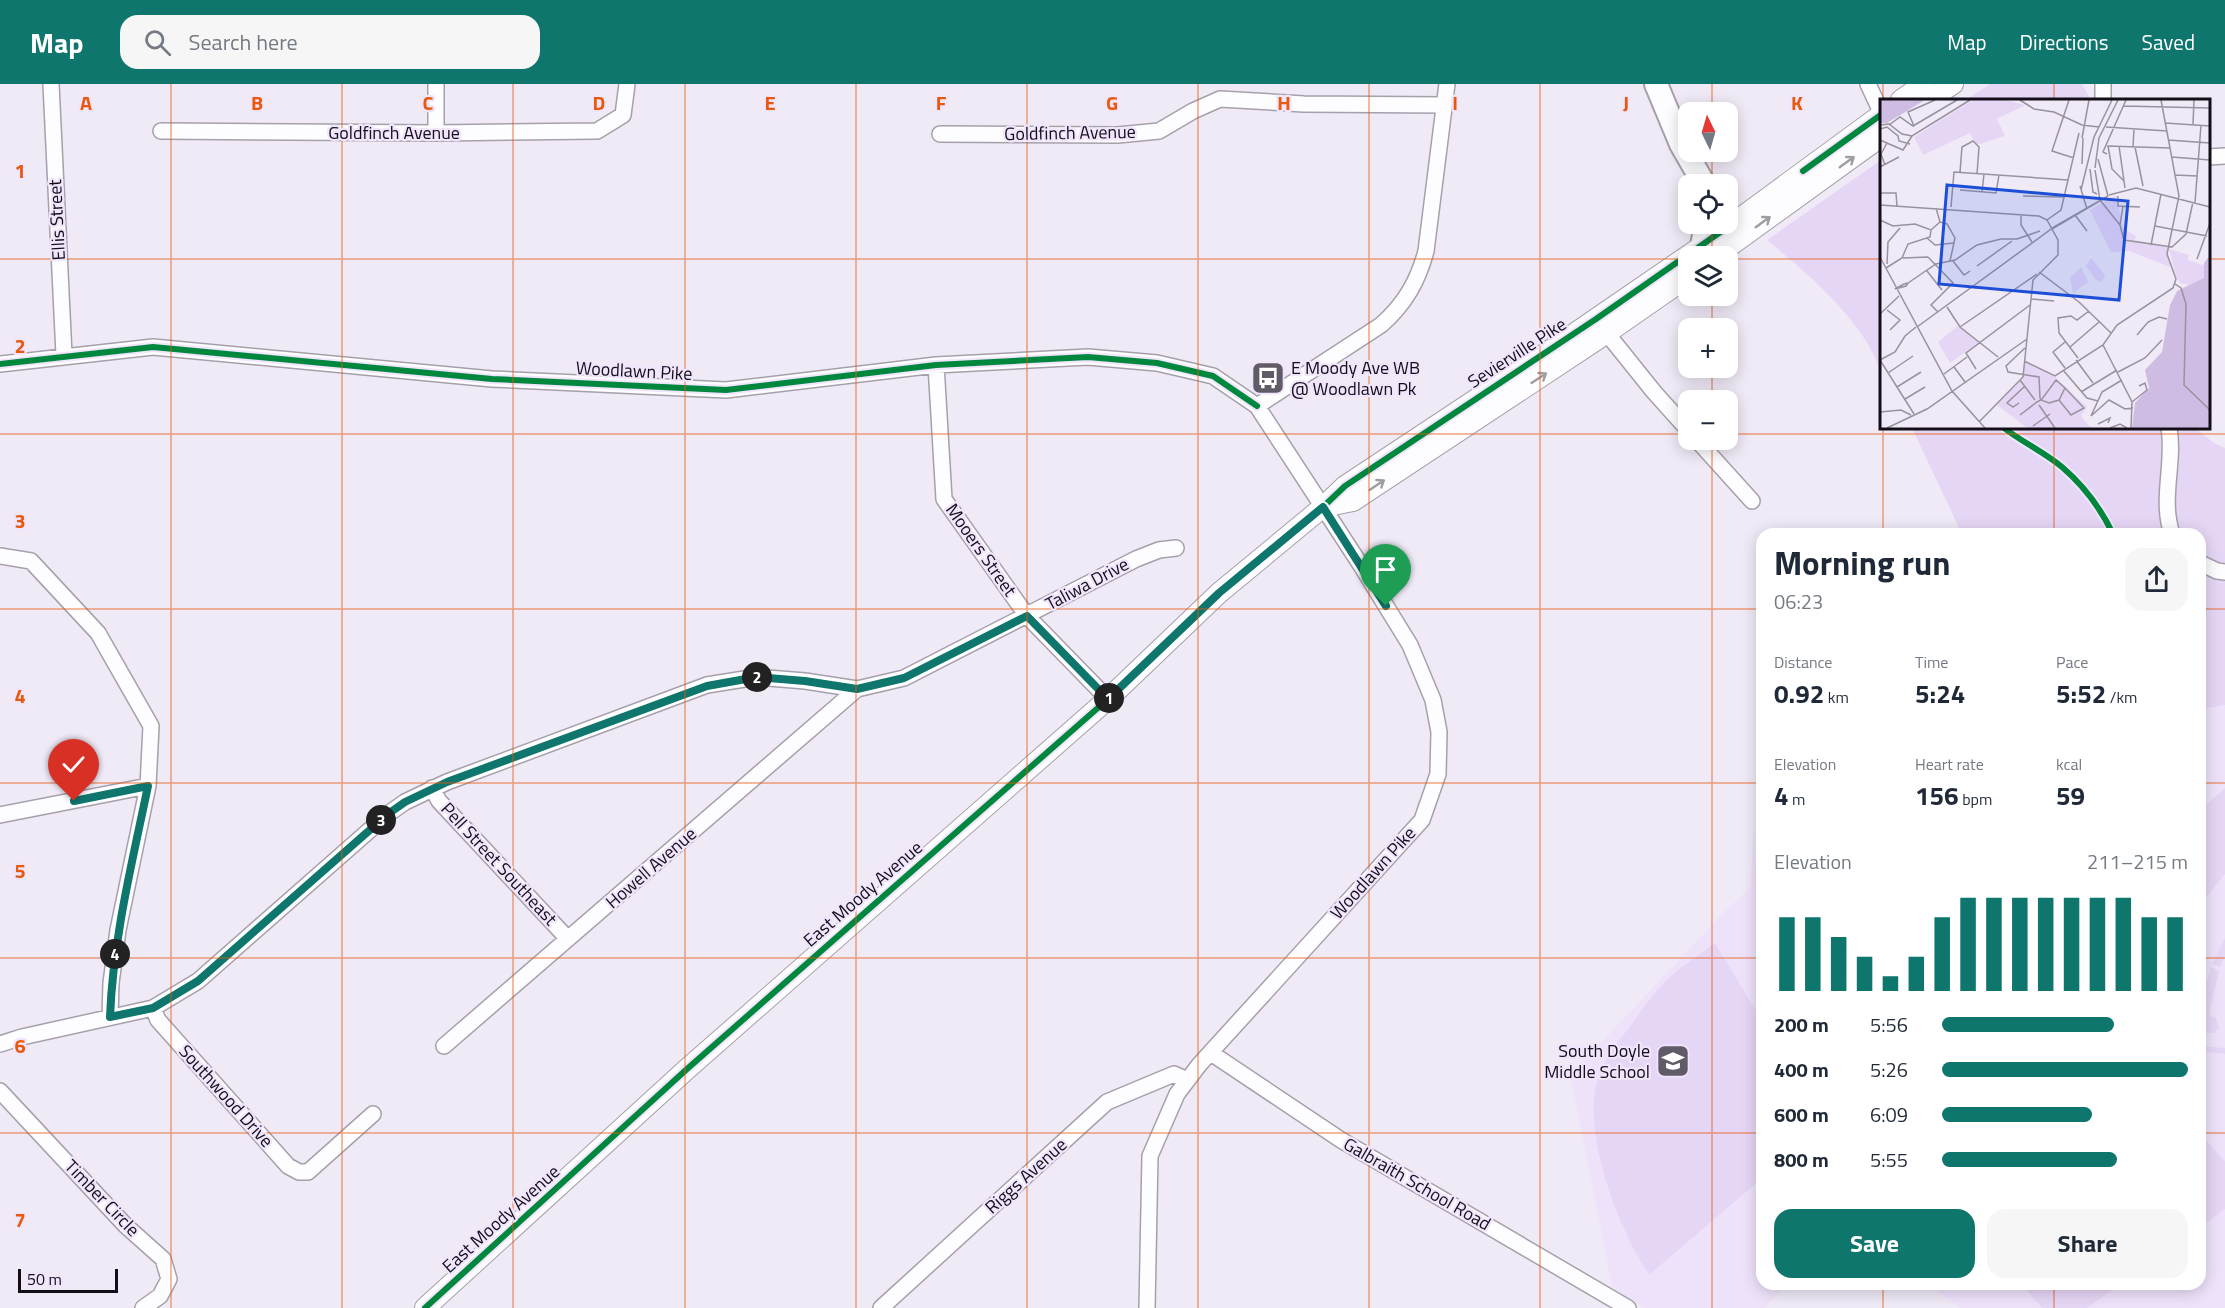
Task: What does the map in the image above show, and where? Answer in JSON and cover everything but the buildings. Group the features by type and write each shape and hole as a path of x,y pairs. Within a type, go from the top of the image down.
{"highway":[{"path":"1656,84 1681,144 1697,174"}],"main road":[{"path":"1902,99 1924,84"},
{"path":"1930,99 1953,84"},
{"name":"Sevierville Pike","path":"1807,179 1880,115"},
{"name":"Sevierville Pike","path":"1738,226 1807,179 1880,137"},
{"name":"Sevierville Pike","path":"1714,246 1728,234"},
{"name":"Sevierville Pike","path":"1601,326 1678,273"},
{"name":"Sevierville Pike","path":"1323,507 1345,486 1601,326 1678,282"},
{"name":"East Moody Avenue","path":"425,1308 687,1069 1108,699 1219,593 1323,507"}],"street":[{"name":"Ellis Street","path":"51,84 64,355"},
{"path":"436,84 436,133"},
{"name":"Goldfinch Avenue","path":"161,131 436,133 597,131 623,115 627,84"},
{"path":"1257,406 1381,325 1393,315 1409,295 1420,273 1426,251 1447,84"},
{"path":"1868,84 1880,112"},
{"name":"Goldfinch Avenue","path":"940,134 1118,135 1159,130 1220,99 1304,104 1444,105"},
{"path":"2210,157 2225,156"},
{"path":"1601,326 1678,419"},
{"name":"Woodlawn Pike","path":"0,364 64,355 153,347 492,380 726,390 936,365 1088,357 1157,363 1213,376 1257,406 1410,645 1433,700 1439,732 1438,774 1422,820 1211,1053 1177,1094 1150,1155 1146,1308"},
{"name":"Mooers Street","path":"936,365 944,499 1027,616 1108,699"},
{"path":"2169,429 2171,438 2166,495 2171,528"},
{"path":"1706,450 1752,501"},
{"name":"Taliwa Drive","path":"0,1044 153,1008 198,981 388,814 432,788 707,686 757,677 857,689 904,678 1136,559 1160,550 1176,548"},
{"path":"0,556 31,561 98,633 151,726 148,786 118,930 111,983 110,1017"},
{"path":"2206,566 2225,572"},
{"name":"Howell Avenue","path":"444,1046 857,689"},
{"path":"0,815 148,786"},
{"name":"Pell Street Southeast","path":"432,788 439,801 568,939"},
{"name":"Southwood Drive","path":"153,1008 158,1020 288,1166 299,1172 308,1172 373,1114"},
{"name":"Galbraith School Road","path":"1211,1053 1341,1140 1628,1308"},
{"name":"Riggs Avenue","path":"880,1308 1107,1102 1174,1074 1187,1080"},
{"name":"Timber Circle","path":"0,1091 126,1226 163,1259 169,1279 160,1296 143,1308"}],"shaded area":[{"path":"1990,84 2082,84 2090,99 1968,99"},
{"path":"1880,161 1880,369 1867,342 1843,310 1807,274 1767,240"},
{"path":"1912,429 2196,429 2214,443 2225,448 2225,705 2206,708 2206,528 1959,528"},
{"path":"2225,705 2225,1308 1960,1308 1936,1290 2206,1290 2206,708"},
{"path":"2225,788 2225,874 2206,898 2206,805"},
{"name":"South Doyle Middle School","path":"1756,831 1756,1290 1782,1290 1765,1308 1645,1308 1612,1287 1570,1073 1727,909 1751,888 1753,835"},
{"path":"2225,938 2225,956 2220,967 2212,964"},
{"name":"South Doyle Middle School","path":"1715,943 1756,1011 1756,1183 1649,1275 1625,1231 1605,1176 1594,1120 1595,1094 1600,1072 1616,1044 1659,988 1687,963"},
{"path":"2211,967 2219,971 2209,1015 2216,1018 2219,1028 2214,1033 2206,1033 2206,983"},
{"path":"2206,1046 2225,1048 2225,1054 2206,1052"},
{"path":"2206,1140 2225,1161 2225,1209 2206,1223"},
{"path":"2027,1290 2112,1290 2087,1308 2042,1308"}],"cycle path":[{"path":"1803,171 1880,115"},
{"path":"425,1308 687,1069 1108,699 1219,593 1345,486 1596,319 1718,234"},
{"path":"0,364 153,347 492,379 726,390 936,365 1088,357 1157,363 1213,376 1257,406"},
{"path":"2005,429 2070,474 2091,498 2110,528"}],"place":[{"name":"E Moody Ave WB @ Woodlawn Pk","path":"1268,378"},
{"name":"South Doyle Middle School","path":"1673,1061"}],"route":[{"path":"74,801 148,786 118,930 111,983 110,1017 153,1008 198,981 388,814 405,802 447,782 707,686 757,677 857,689 904,678 1027,616 1108,699 1219,593 1323,507 1386,606"}]}
